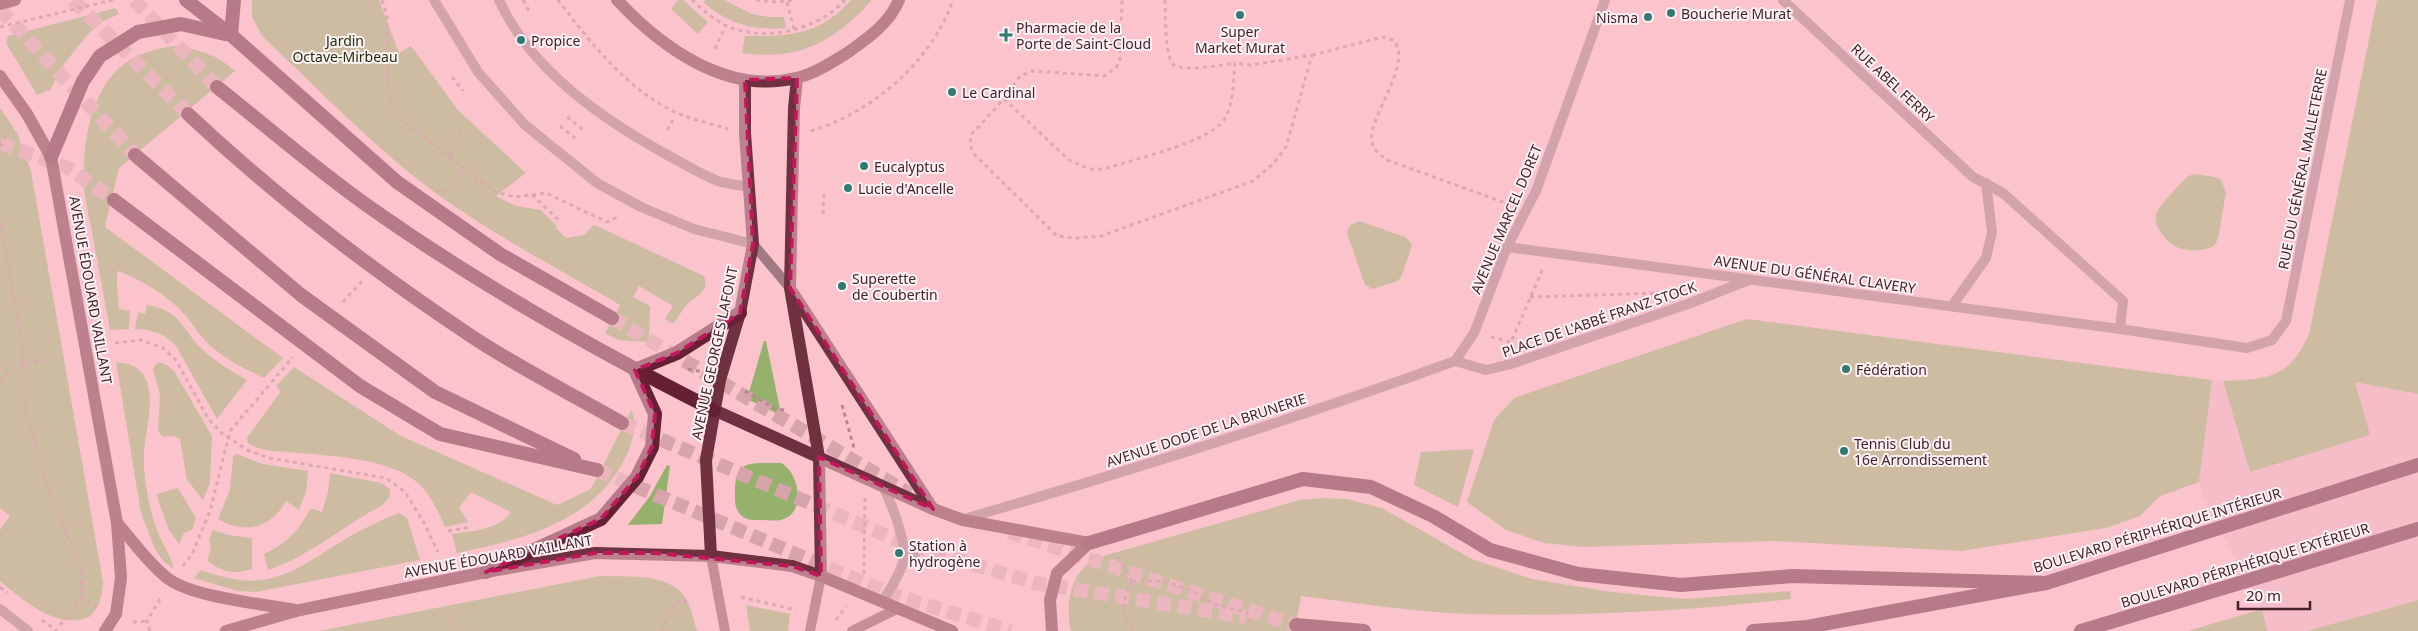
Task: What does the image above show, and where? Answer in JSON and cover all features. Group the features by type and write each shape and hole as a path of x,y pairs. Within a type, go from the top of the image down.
{"highway":[{"path":"186,0 231,35 397,182 500,254 612,318"},
{"path":"231,35 234,0"},
{"path":"51,157 83,81 100,56 138,32 181,24 231,35"},
{"path":"217,87 374,210 487,285 635,370 714,410"},
{"path":"188,114 224,148 377,269 472,336 622,423"},
{"path":"114,200 360,386 440,434 597,470 435,392 301,295 134,155"},
{"path":"635,370 677,353 740,312"},
{"path":"486,572 601,519 636,477 652,447 655,414 635,370"},
{"name":"BOULEVARD PÉRIPHÉRIQUE INTÉRIEUR","path":"1753,631 1807,627 2046,584 2418,465"},
{"path":"1089,542 1303,479 1371,487 1433,516 1490,550 1578,574 1681,584 1792,576 2046,584"},
{"name":"BOULEVARD PÉRIPHÉRIQUE EXTÉRIEUR","path":"2081,631 2418,530"},
{"path":"1296,625 1364,631"}],"main road":[{"path":"0,4 15,0"},
{"path":"617,0 680,53 704,67 745,80 776,82 797,78 825,67 862,43 883,25 899,0"},
{"name":"AVENUE ÉDOUARD VAILLANT","path":"0,76 27,114 51,157 117,522 121,578 116,614 104,631"},
{"path":"797,78 790,288 819,457 820,576 810,631"},
{"name":"AVENUE GEORGES LAFONT","path":"725,631 711,556 706,460 720,380 740,312 753,244 745,133 745,80"},
{"path":"790,288 933,509"},
{"path":"714,410 933,509 963,520 1089,542"},
{"name":"AVENUE ÉDOUARD VAILLANT","path":"117,522 150,562 167,579 205,594 300,610"},
{"path":"1052,631 1050,600 1057,573 1089,542"},
{"name":"AVENUE ÉDOUARD VAILLANT","path":"226,631 300,610 595,552 711,556 792,566 952,631"},
{"path":"852,631 899,608"}],"street":[{"path":"434,0 478,72 524,124 597,183 694,229 753,244 790,288"},
{"path":"499,0 522,37 543,64 580,98 642,140 690,167 719,181 748,187"},
{"name":"AVENUE MARCEL DORET","path":"1455,361 1474,333 1506,247 1536,191 1605,0"},
{"name":"RUE ABEL FERRY","path":"1783,0 1973,176 2002,194 2123,302 2120,329"},
{"name":"RUE DU GÉNÉRAL MALLETERRE","path":"2272,340 2286,321 2350,0"},
{"path":"1952,306 1986,258 1992,232 1986,183"},
{"name":"AVENUE DU GÉNÉRAL CLAVERY","path":"1506,247 1952,306 2247,348 2272,340"},
{"name":"PLACE DE L'ABBÉ FRANZ STOCK","path":"1455,361 1486,370 1511,364 1688,304 1750,280"},
{"name":"AVENUE DODE DE LA BRUNERIE","path":"963,520 1168,459 1369,392 1455,361"},
{"path":"882,601 891,590 904,556 895,510 883,486"},
{"path":"904,556 915,557"},
{"path":"0,609 28,631"}],"path":[{"path":"0,28 114,0"},
{"path":"382,0 387,16 388,90 399,118 495,192 515,198 546,194 606,222 642,206"},
{"path":"523,0 531,14"},
{"path":"558,0 588,40 631,83 676,113 745,133"},
{"path":"692,0 708,15 726,26 756,33 783,32 794,29 823,18 842,1"},
{"path":"756,0 787,2 793,0"},
{"path":"794,136 830,125 863,109 898,81 930,45 949,12 953,0"},
{"path":"1122,0 1120,59 1110,73 1104,76 1032,71 1016,80 1004,99 971,135 970,144 973,153 1057,236 1075,238 1101,236 1253,181 1273,164 1286,147 1312,55"},
{"path":"1165,0 1169,59 1174,65 1183,68 1235,63 1251,64 1312,55 1383,37 1393,40 1396,43 1398,52 1394,78 1371,135 1375,150 1387,160 1526,210"},
{"path":"787,2 794,29"},
{"path":"715,49 726,26"},
{"path":"1004,99 1069,160 1089,169 1104,169 1203,137 1218,128 1231,104 1235,63"},
{"path":"452,76 463,91"},
{"path":"567,117 586,132"},
{"path":"666,130 673,120"},
{"path":"0,147 12,123"},
{"path":"560,126 575,138"},
{"path":"450,158 461,128"},
{"path":"461,174 464,169"},
{"path":"823,214 824,191"},
{"path":"532,195 560,221"},
{"path":"0,216 22,350 25,412 47,484 81,570 82,599 60,625"},
{"path":"1508,355 1510,342 1544,266"},
{"path":"1530,297 1662,293 1666,291"},
{"path":"1483,336 1510,342"},
{"path":"115,343 140,340 163,348 176,360 208,418 228,438 248,450 270,458 386,478 405,492 423,521 438,552"},
{"path":"182,568 192,554 210,511 230,431 295,355"},
{"path":"0,380 4,375 23,365 54,358"},
{"path":"685,369 704,372"},
{"path":"745,391 776,409 785,410"},
{"path":"840,399 854,448"},
{"path":"864,579 865,497"},
{"path":"448,531 471,527"},
{"path":"1118,557 1132,582"},
{"path":"1132,582 1162,581 1189,588 1213,604 1246,612 1255,631"},
{"path":"1132,582 1123,600 1123,615 1134,631"},
{"path":"150,631 147,621 168,588"},
{"path":"742,596 797,610"},
{"path":"82,599 98,606"},
{"path":"661,631 675,603 686,601"},
{"path":"829,618 836,620 846,606"},
{"path":"449,615 454,631"},
{"path":"132,622 147,621"}],"highlighted area":[{"path":"797,78 790,288 933,509 819,457 821,576 792,566 655,553 595,553 486,572 601,519 637,477 652,447 655,414 635,370 677,353 740,313 753,244 745,80"}],"shaded area":[{"path":"2212,380 2223,381 2250,472 2355,382 2418,394 2418,600 2307,631 2267,631 2262,609 2202,495 2199,482"}],"green space":[{"name":"Jardin Octave-Mirbeau","path":"252,0 379,0 399,53 411,46 458,110 526,173 496,196 516,206 541,210 566,238 584,235 594,225 599,227 704,276 705,288 686,306 673,324 665,319 673,306 639,286 633,297 650,306 649,342 618,340 605,333 620,305 487,228 436,194 392,159 262,36 252,17"},
{"path":"678,0 683,0 708,22 698,34 671,9"},
{"path":"705,0 725,0 751,14 784,17 786,28 753,27 732,21 704,3"},
{"path":"851,0 872,0 844,27 815,45 799,51 781,54 742,53 745,36 803,32 827,21"},
{"path":"2377,0 2418,0 2418,394 2355,382 2370,435 2250,472 2223,381 2253,379 2275,374 2293,360 2309,334"},
{"path":"116,8 119,14 102,22 88,34 64,64 50,90 37,95 6,43 8,36"},
{"path":"173,46 207,53 221,60 235,71 119,168 105,227 283,358 264,378 238,365 214,349 202,338 186,316 164,296 137,279 118,271 119,309 130,311 129,329 110,330 85,195 84,168 87,135 96,102 113,74 124,64 141,54"},
{"path":"0,108 17,133 31,171 103,582 101,597 96,610 89,617 77,620 53,617 41,611 19,597 0,581 0,530 10,516 0,508"},
{"path":"2195,174 2215,177 2221,180 2226,192 2218,239 2214,246 2206,249 2192,250 2179,248 2170,243 2159,230 2156,215 2165,200 2188,176"},
{"path":"1359,221 1405,237 1411,243 1412,246 1398,281 1373,289 1365,285 1347,233 1350,225"},
{"path":"147,305 159,308 175,317 205,352 220,364 247,380 217,419 176,346 158,333 135,329 138,312 145,314"},
{"name":"Tennis Club du 16e Arrondissement","path":"1747,319 2212,380 2199,482 2160,496 2140,516 2106,528 1961,551 1774,541 1584,547 1544,543 1506,530 1467,502 1494,420 1514,398"},
{"path":"764,341 766,341 780,409 778,414 747,399"},
{"path":"116,362 131,365 140,371 146,381 150,405 144,454 146,485 154,522 174,569 163,561 155,549 141,513"},
{"path":"159,362 167,365 174,371 212,436 210,483 203,500 187,480 180,439 173,436 163,437 158,431 160,395 153,370"},
{"path":"294,367 401,436 557,505 591,489 631,410 634,420 633,438 627,454 614,477 597,496 577,512 556,524 532,533 482,548 457,553 452,534 484,529 499,523 511,512 471,492 459,508 468,522 445,527 434,504 419,484 407,475 392,468 357,459 267,450 257,448 248,443 247,438 281,391 276,386"},
{"path":"1474,449 1458,507 1414,485 1421,452"},
{"path":"237,454 263,464 308,471 306,492 299,510 286,501 280,510 265,523 247,527 238,527 218,519 230,489 233,456"},
{"path":"755,463 781,463 792,474 797,490 798,499 792,513 786,518 776,520 750,520 743,517 737,510 735,502 736,480 739,472 743,467"},
{"path":"667,465 670,466 662,524 628,525 650,496"},
{"path":"330,473 381,483 390,489 390,496 383,505 313,549 268,570 264,554 292,536 311,508 322,512 328,492"},
{"path":"178,488 196,518 192,530 184,533 179,544 169,530 156,494"},
{"path":"1321,498 1347,499 1382,508 1472,559 1532,579 1611,592 1685,599 1790,591 1791,599 1631,612 1510,615 1427,611 1301,596 1295,631 1071,631 1069,600 1075,581 1087,564 1096,558 1300,500"},
{"path":"399,513 407,518 420,560 256,592 238,591 194,578 201,570 225,577 245,580 263,580 279,576 294,570 379,521"},
{"path":"213,530 228,535 252,538 252,569 239,572 228,571 218,568 207,561 211,548 209,539"},
{"path":"600,576 642,577 663,581 672,585 686,599 697,631 319,631"},
{"path":"2418,600 2418,631 2307,631"},
{"path":"746,605 790,614 788,631 750,631"},
{"path":"2262,609 2267,631 2188,631"}],"tunnel":[{"path":"73,0 188,114"},
{"path":"134,0 217,87"},
{"path":"0,9 135,155"},
{"path":"0,143 68,168 114,200"},
{"path":"612,318 910,494"},
{"path":"622,423 906,544 1035,583 1246,617"},
{"path":"597,470 888,593 1011,631"},
{"path":"1009,532 1296,625"}],"place":[{"name":"Boucherie Murat","path":"1671,13"},
{"name":"Super Market Murat","path":"1240,15"},
{"name":"Nisma","path":"1648,17"},
{"name":"Pharmacie de la Porte de Saint-Cloud","path":"1006,35"},
{"name":"Propice","path":"521,40"},
{"name":"Le Cardinal","path":"952,92"},
{"name":"Eucalyptus","path":"864,166"},
{"name":"Lucie d'Ancelle","path":"848,188"},
{"name":"Superette de Coubertin","path":"842,286"},
{"name":"Fédération","path":"1846,369"},
{"name":"Tennis Club du 16e Arrondissement","path":"1844,451"},
{"name":"Station à hydrogène","path":"899,553"}]}
